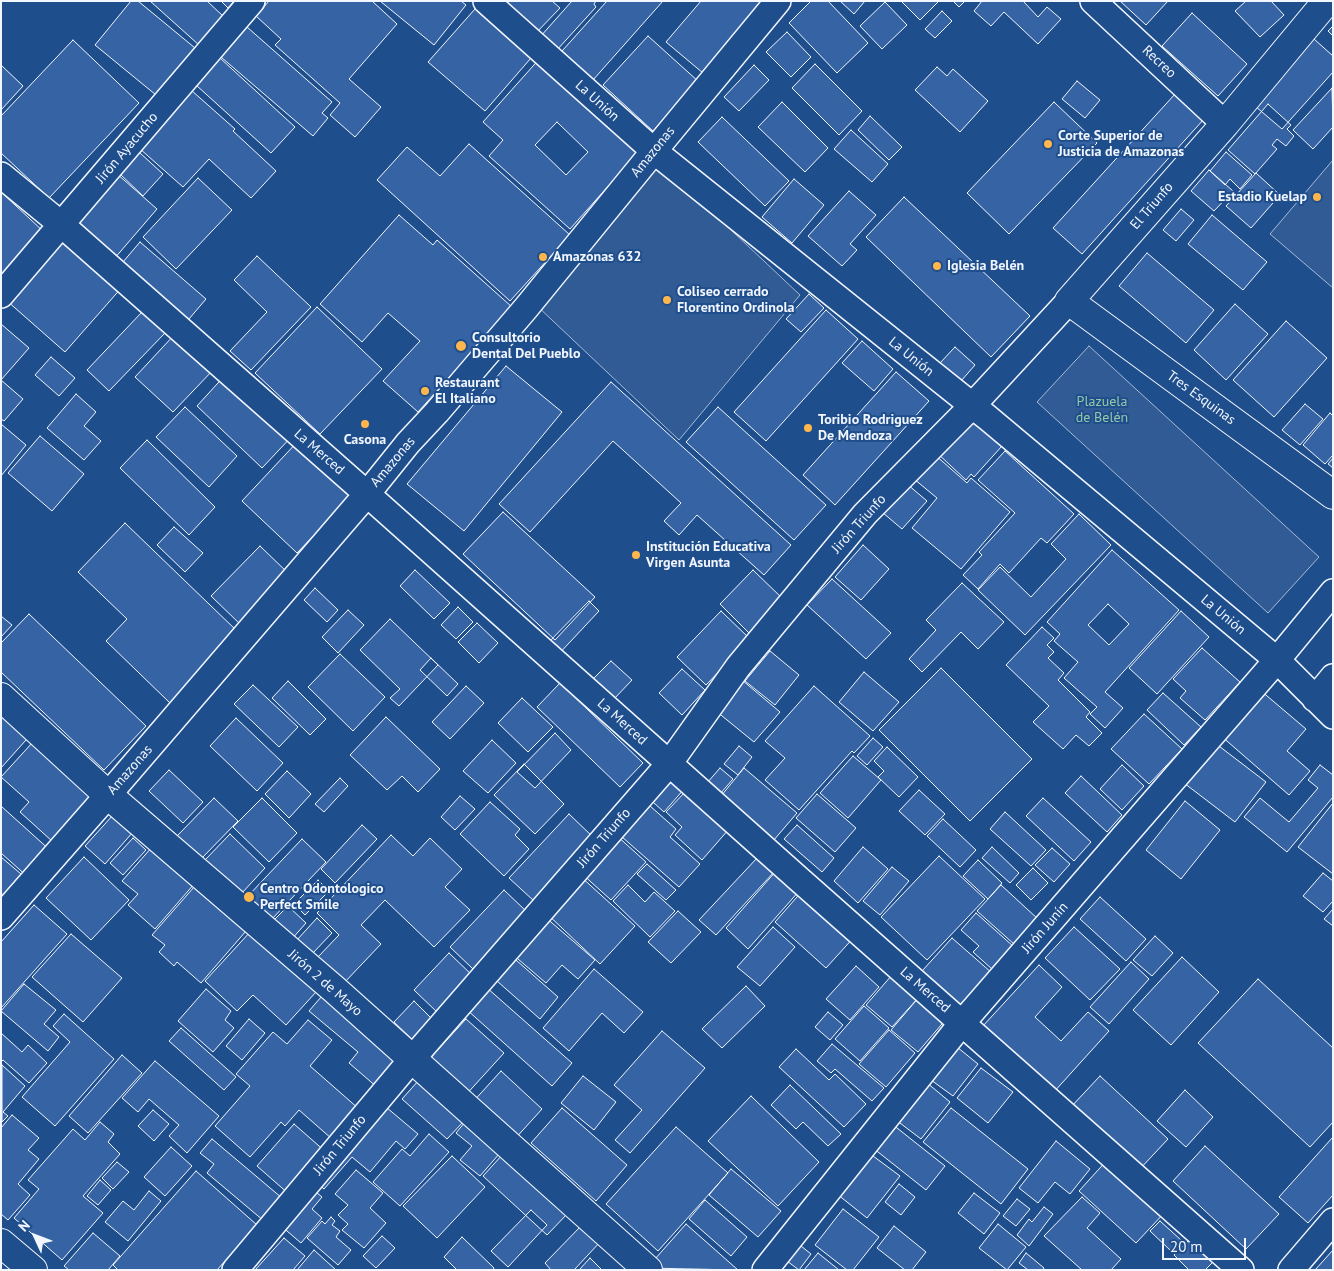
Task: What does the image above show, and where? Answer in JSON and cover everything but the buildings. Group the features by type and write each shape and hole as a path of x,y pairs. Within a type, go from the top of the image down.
{"main road":[{"name":"El Triunfo","path":"1068,300 1225,124 1327,1"},
{"name":"Tres Esquinas","path":"1068,300 1333,495"},
{"name":"Jirón 2 de Mayo","path":"1,697 108,795 335,990 648,1270"},
{"path":"1,1243 33,1270"}],"street":[{"name":"Jirón Ayacucho","path":"1,296 252,1"},
{"name":"La Unión","path":"486,1 654,151 972,406 1277,660 1333,716"},
{"name":"Amazonas","path":"1,917 526,308 778,1"},
{"name":"Recreo","path":"1093,1 1225,124"},
{"name":"La Merced","path":"1,175 62,225 367,494 1241,1270"},
{"name":"El Triunfo","path":"972,406 1068,300"},
{"name":"Jirón Triunfo","path":"235,1270 412,1059 669,764 738,667 865,514 972,406"},
{"name":"Jirón Junín","path":"765,1270 962,1023 1277,660 1333,592"},
{"path":"1315,699 1333,677"},
{"path":"1291,1270 1333,1221"}],"shaded area":[{"name":"Estadio Kuelap","path":"1333,160 1333,288 1270,234"},
{"name":"Coliseo cerrado Florentino Ordinola","path":"660,163 800,295 679,440 535,304"},
{"name":"Plazuela de Belén","path":"1089,346 1319,557 1268,613 1037,402"}],"place":[{"name":"Corte Superior de Justicia de Amazonas","path":"1048,144"},
{"name":"Estadio Kuelap","path":"1317,197"},
{"name":"Amazonas 632","path":"543,257"},
{"name":"Iglesia Belén","path":"937,266"},
{"name":"Coliseo cerrado Florentino Ordinola","path":"667,300"},
{"name":"Consultorio Dental Del Pueblo","path":"461,346"},
{"name":"Restaurant El Italiano","path":"425,391"},
{"name":"Casona","path":"365,424"},
{"name":"Toribio Rodriguez De Mendoza","path":"808,428"},
{"name":"Institución Educativa Virgen Asunta","path":"636,555"},
{"name":"Centro Odontologico Perfect Smile","path":"249,897"}]}
